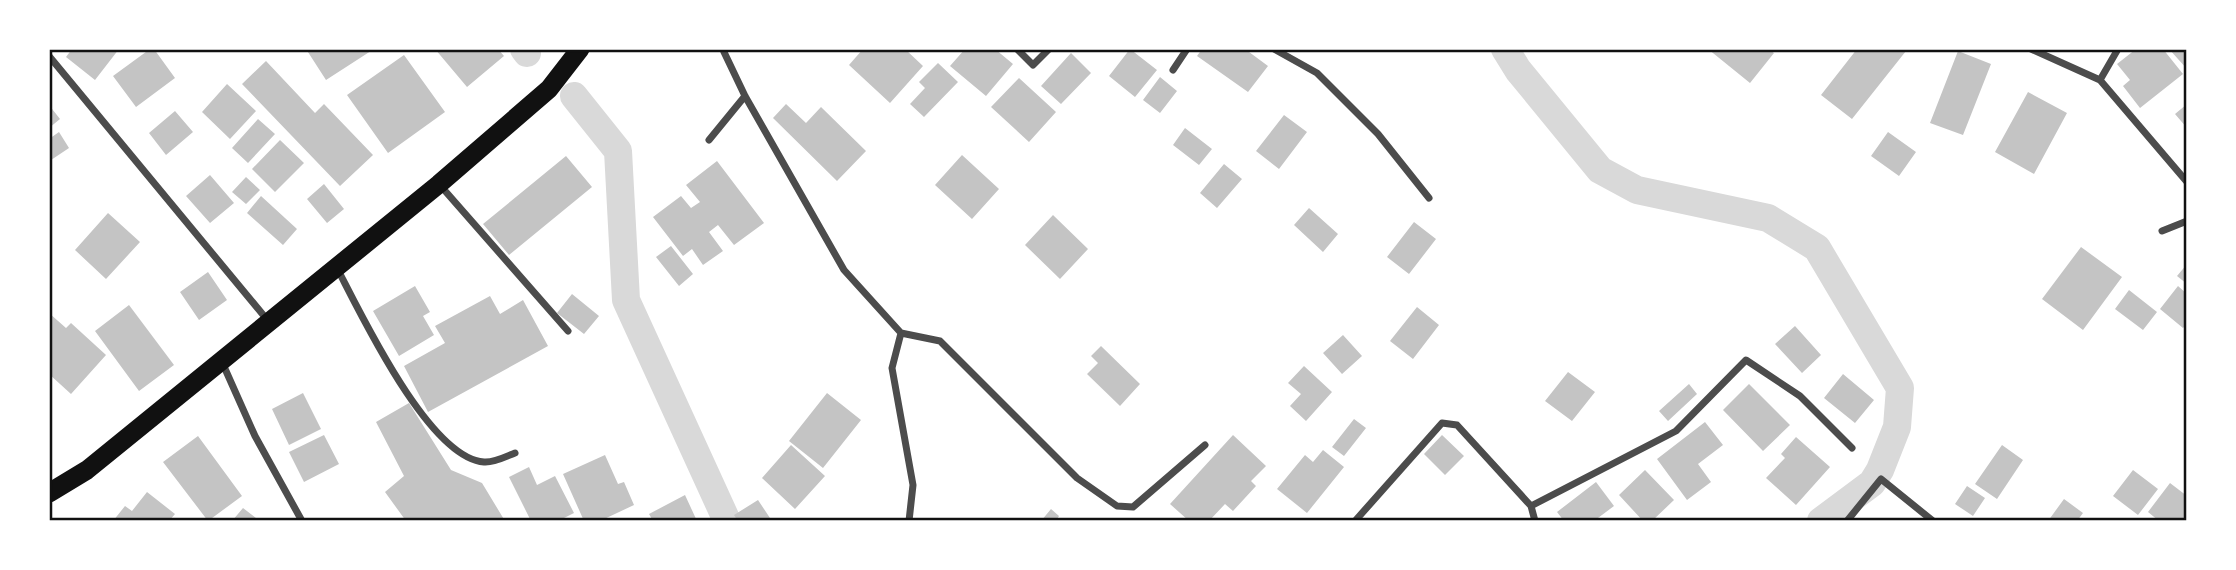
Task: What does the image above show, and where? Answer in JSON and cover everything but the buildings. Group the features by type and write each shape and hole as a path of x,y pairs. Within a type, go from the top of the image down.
{"highway":[{"path":"49,493 87,470 439,184 549,89 580,49"}],"street":[{"path":"734,49 722,50 745,96 844,270 901,333 940,341 1077,478 1117,506 1133,506 1205,445"},
{"path":"1017,49 1032,65 1049,49"},
{"path":"1173,70 1187,49"},
{"path":"1273,49 1317,73 1378,134 1429,198"},
{"path":"2031,49 2100,80 2187,182"},
{"path":"2100,80 2118,49"},
{"path":"49,56 269,322"},
{"path":"709,140 745,96"},
{"path":"439,184 568,331"},
{"path":"2162,231 2187,221"},
{"path":"336,267 396,379 433,426 464,457 486,463 515,453"},
{"path":"901,333 892,368 913,485 909,521"},
{"path":"1531,506 1676,431 1746,360 1800,396 1852,448"},
{"path":"222,362 255,436 302,521"},
{"path":"1355,521 1442,422 1457,425 1531,506 1535,521"},
{"path":"1847,521 1881,479 1933,521"}],"waterway":[{"path":"524,49 527,53"},
{"path":"1505,49 1518,70 1600,170 1637,190 1768,218 1817,248 1900,388 1897,427 1880,470 1872,483 1821,521"},
{"path":"574,96 618,151 626,300 727,521"}]}
